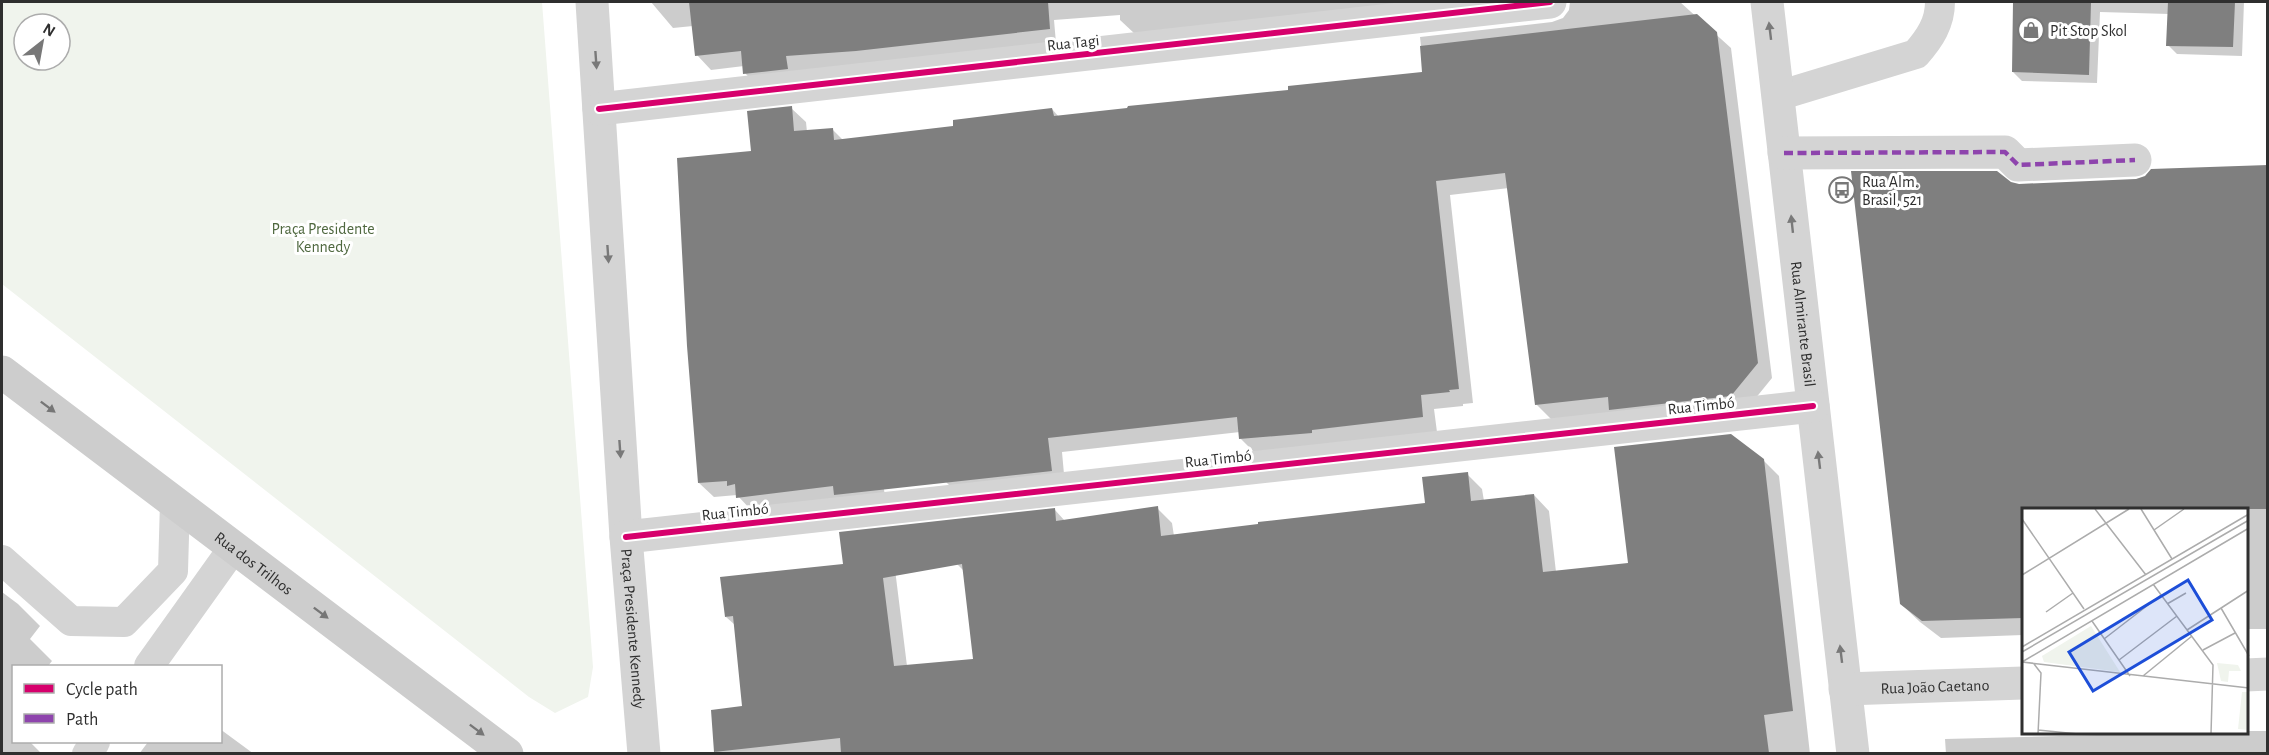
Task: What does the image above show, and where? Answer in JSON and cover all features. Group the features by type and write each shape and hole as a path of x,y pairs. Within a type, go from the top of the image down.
{"main road":[{"name":"Rua dos Trilhos","path":"2,372 507,753"}],"street":[{"name":"Praça Presidente Kennedy","path":"592,2 626,537 644,753"},
{"name":"Rua Tagi","path":"599,109 1550,2"},
{"name":"Rua Almirante Brasil","path":"1767,2 1853,753"},
{"path":"1784,153 2005,152 2018,165 2135,160"},
{"name":"Rua Timbó","path":"626,537 1813,406"},
{"path":"2248,675 2268,674"},
{"name":"Rua João Caetano","path":"1845,689 2022,683"}],"lane":[{"path":"1778,96 1916,54 1929,39 1940,16 1940,2"},
{"path":"2,560 71,621 124,622 173,571 176,502"},
{"path":"150,665 234,547"}],"green space":[{"name":"Praça Presidente Kennedy","path":"2,2 542,2 593,667 588,697 555,713 529,697 2,284"}],"building":[{"path":"689,2 1048,2 1050,29 856,51 786,56 788,69 743,74 741,51 695,56"},
{"path":"2013,2 2091,2 2089,75 2012,72"},
{"path":"2168,2 2235,2 2233,47 2166,46"},
{"path":"1697,14 1717,32 1758,363 1731,396 1609,410 1608,397 1535,405 1505,173 1436,181 1459,389 1421,395 1423,417 1312,430 1312,433 1239,439 1237,417 1048,438 1052,471 834,495 833,486 736,498 735,484 727,486 727,481 698,483 687,346 677,158 751,151 747,111 792,106 794,131 833,128 834,140 953,126 953,120 1052,108 1054,116 1288,90 1288,86 1422,72 1420,46"},
{"path":"2268,165 2268,509 2022,508 2022,618 1922,621 1900,604 1851,171 1997,171 2011,182 2019,184 2136,179 2145,176 2151,169"},
{"path":"1731,434 1764,459 1793,711 1764,715 1769,753 841,753 840,738 714,752 711,710 742,706 733,616 725,617 720,577 843,564 839,532 1055,508 1056,521 1158,506 1161,536 1258,524 1258,522 1425,503 1422,477 1468,472 1471,501 1534,494 1543,572 1628,563 1614,447","holes":["962,564 973,659 894,666 883,578"]}],"marked path":[{"path":"1784,153 2005,152 2018,165 2135,160"}],"cycle path":[{"path":"599,109 1550,2"},
{"path":"626,537 1813,406"}],"place":[{"name":"Pit Stop Skol","path":"2031,30"},
{"name":"Rua Alm. Brasil, 521","path":"1842,190"}]}
